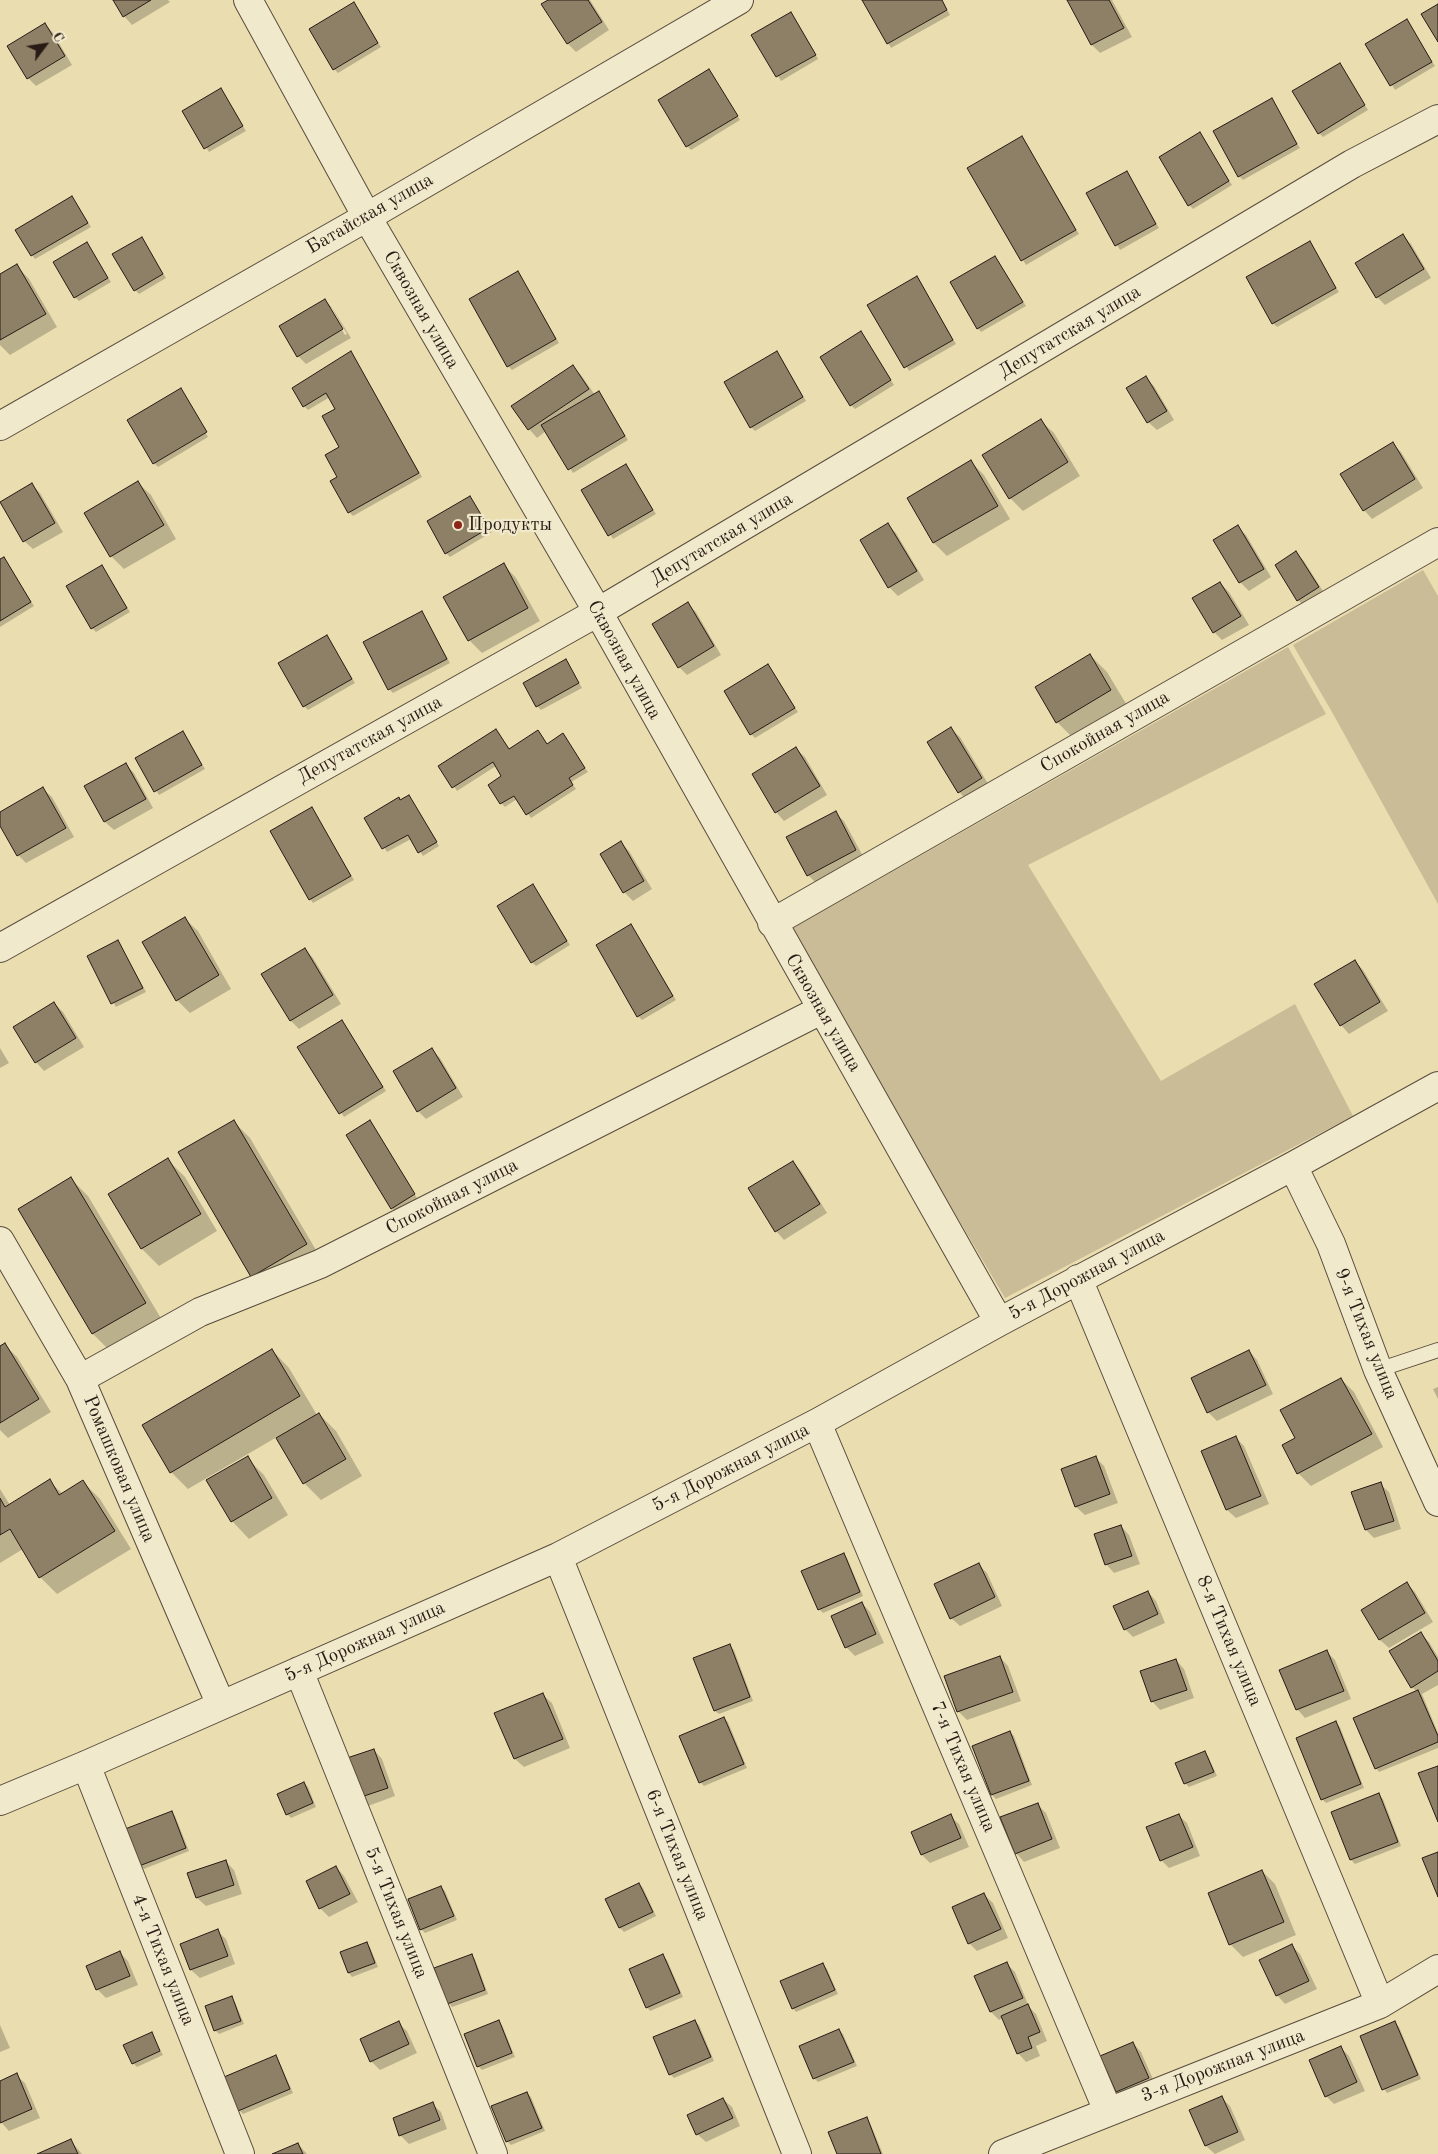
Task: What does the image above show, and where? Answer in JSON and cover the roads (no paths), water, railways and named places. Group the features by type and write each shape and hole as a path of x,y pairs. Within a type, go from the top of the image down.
{"street":[{"name":"Сквозная улица","path":"248,0 367,217 598,612 772,924 999,1322"},
{"name":"Батайская улица","path":"0,426 367,217 738,0"},
{"name":"Депутатская улица","path":"0,948 598,612 1352,164 1438,120"},
{"name":"Спокойная улица","path":"772,924 1436,549"},
{"name":"Спокойная улица","path":"80,1379 200,1312 320,1264 822,1010"},
{"name":"5-я Дорожная улица","path":"0,1801 558,1557 817,1423 1078,1279 1293,1166 1438,1086"},
{"name":"9-я Тихая улица","path":"1293,1166 1331,1244 1378,1370 1438,1502"},
{"name":"Ромашковая улица","path":"0,1241 80,1379 221,1705"},
{"name":"8-я Тихая улица","path":"1078,1279 1380,2004"},
{"name":"7-я Тихая улица","path":"817,1423 1108,2111"},
{"name":"6-я Тихая улица","path":"558,1557 797,2154"},
{"name":"5-я Тихая улица","path":"299,1671 493,2154"},
{"name":"4-я Тихая улица","path":"86,1765 240,2154"},
{"name":"3-я Дорожная улица","path":"1003,2154 1380,2004 1438,1969"}],"lane":[{"path":"1378,1370 1438,1350"}],"place":[{"name":"Продукты","path":"458,525"}]}
